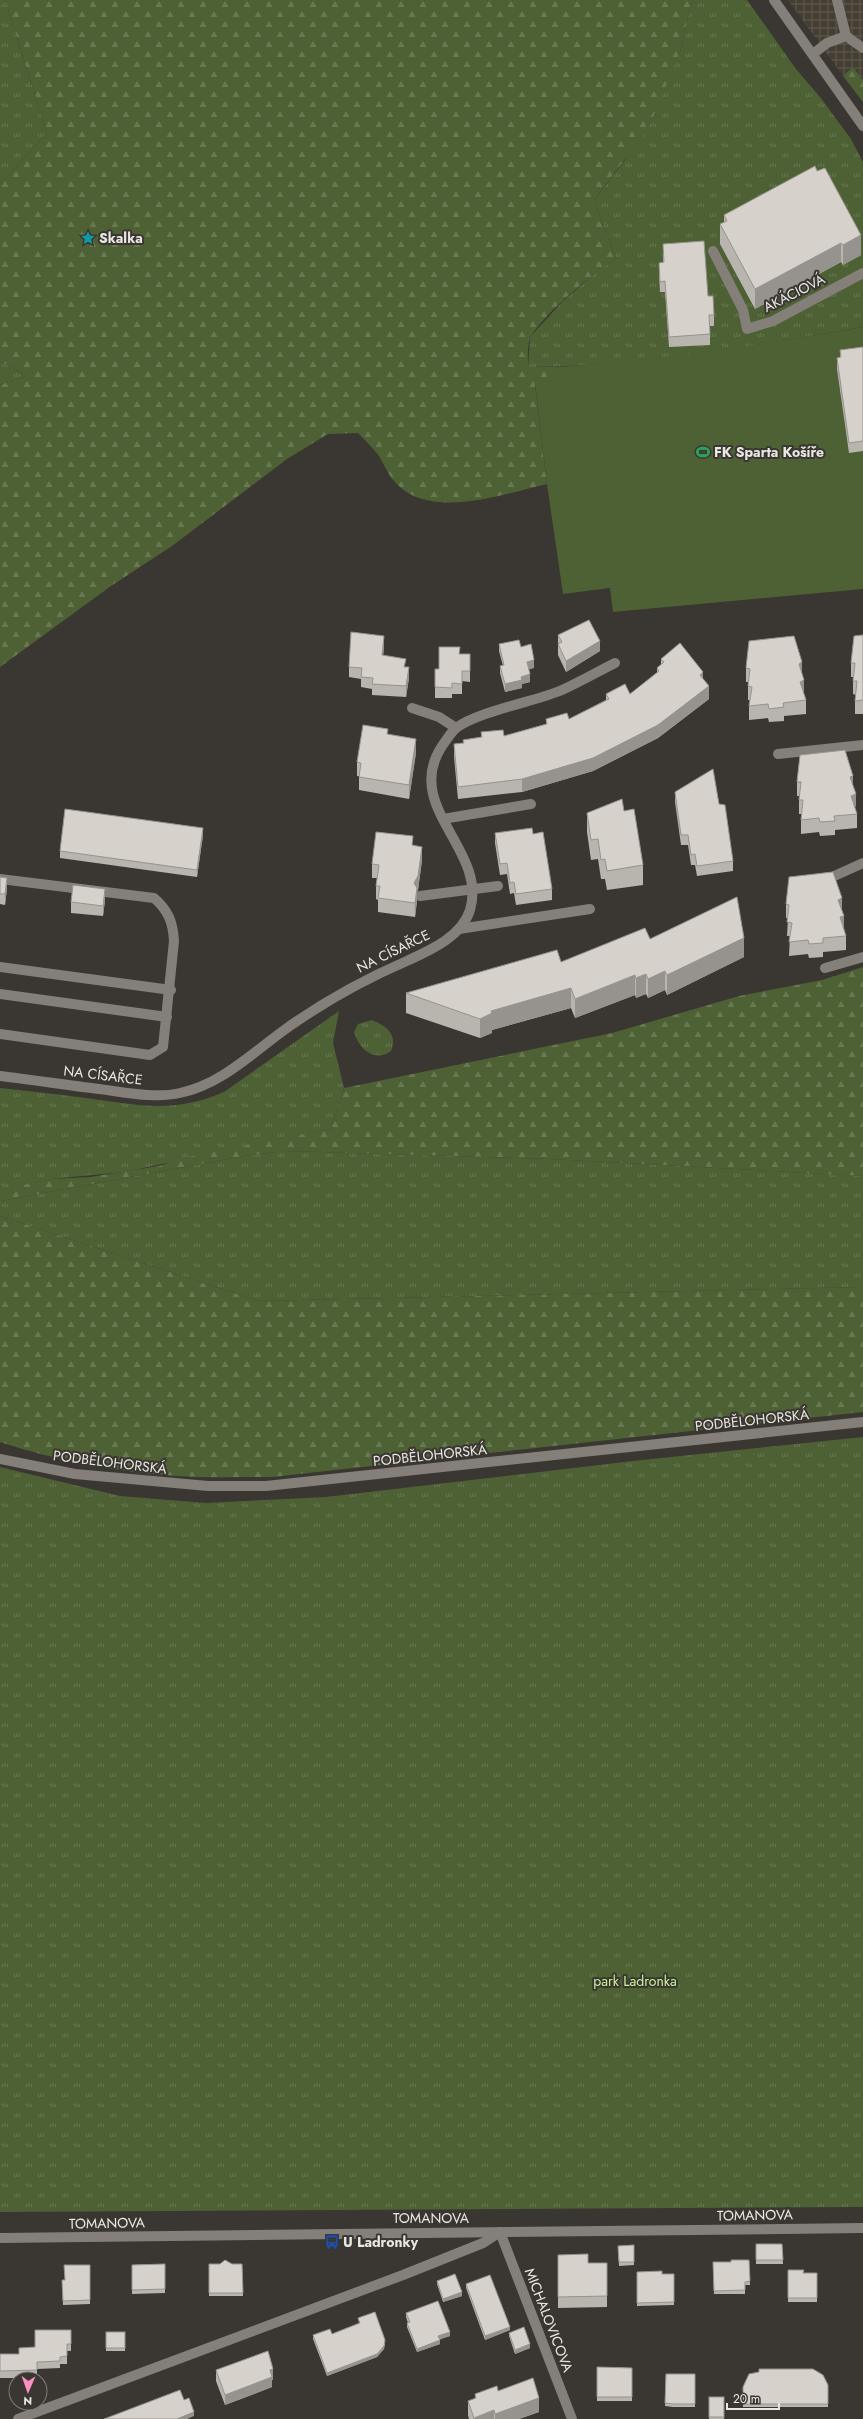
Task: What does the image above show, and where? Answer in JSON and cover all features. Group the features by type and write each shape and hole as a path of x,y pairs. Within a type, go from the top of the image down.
{"street":[{"path":"774,0 863,126"},
{"path":"837,0 846,36 863,48"},
{"path":"813,54 827,43 846,36"},
{"name":"AKÁCIOVÁ","path":"712,251 743,310 747,329 773,321 863,273"},
{"name":"NA CÍSAŘCE","path":"0,1076 140,1094 178,1094 204,1086 229,1072 286,1029 361,981 434,948 459,929 469,912 474,890 470,873 443,819 436,810 431,789 432,768 441,747 456,728 480,717 562,690 615,663"},
{"path":"412,708 439,717 456,728"},
{"path":"778,754 863,745"},
{"path":"443,819 531,804"},
{"path":"809,880 832,877 863,863"},
{"path":"0,879 154,898 164,907 173,924 174,941 170,968 171,990 163,1047 150,1055 0,1034"},
{"path":"420,896 498,886"},
{"path":"459,929 590,909"},
{"path":"825,968 863,957"},
{"path":"0,967 171,990"},
{"path":"0,994 167,1017"},
{"name":"PODBĚLOHORSKÁ","path":"0,1459 82,1475 208,1486 266,1486 863,1422"},
{"name":"TOMANOVA","path":"0,2238 863,2228"},
{"path":"18,2419 403,2275 483,2243 500,2232"},
{"name":"MICHALOVICOVA","path":"500,2232 572,2419"}],"shaded area":[{"path":"788,0 863,0 863,80 853,67 843,76"}],"green space":[{"path":"0,0 5,0 47,133 0,184"},
{"path":"5,0 692,0 680,52 648,129 594,200 616,259 594,274 558,305 538,326 530,339 528,367 557,367 560,380 535,384 547,484 489,498 467,501 446,502 427,500 409,494 395,482 388,473 379,456 358,433 328,434 287,459 172,546 111,586 0,667 0,385 27,376 0,361 0,184 47,133"},
{"path":"692,0 747,0 796,69 820,97 851,139 863,162 863,327 696,354 612,363 528,367 530,337 562,302 600,269 616,259 594,200 625,160 680,52"},
{"path":"853,67 863,80 863,102 843,76"},
{"name":"FK Sparta Košíře","path":"863,327 863,589 613,612 610,588 563,594 547,484 535,383 559,380 557,367 711,351"},
{"path":"0,361 27,376 0,385"},
{"path":"863,967 863,1176 550,1159 285,1151 244,1156 0,1201 0,1190 51,1179 90,1177 159,1166 183,1158 331,1129 344,1088 612,1033 739,996 822,980"},
{"path":"339,1011 333,1043 344,1088 331,1129 124,1172 51,1179 0,1191 0,1088 139,1105 155,1106 189,1103 206,1099 224,1092"},
{"path":"372,1020 386,1028 392,1035 393,1045 391,1051 385,1054 373,1055 363,1049 356,1038 354,1032 358,1024"},
{"path":"285,1151 550,1159 863,1176 863,1287 258,1301 0,1216 0,1201 244,1156"},
{"path":"0,1216 258,1301 863,1287 863,1412 272,1477 177,1476 132,1472 87,1465 43,1455 0,1442"},
{"name":"park Ladronka","path":"863,1437 863,2207 0,2212 0,1467 120,1496 206,1503 326,1497 633,1461"}],"building":[{"path":"815,166 817,171 825,168 861,235 843,245 841,243 755,289 720,224 727,221 724,215"},
{"path":"704,241 708,296 713,296 714,315 709,315 710,334 669,337 665,281 660,282 659,263 664,262 663,244"},
{"path":"863,347 863,441 849,443 837,358 841,357 840,350"},
{"path":"589,620 600,641 566,661 558,644 562,642 558,635"},
{"path":"351,632 384,636 382,655 406,659 404,667 409,667 406,686 372,684 373,678 361,677 362,668 349,667"},
{"path":"863,635 863,700 855,701 857,681 853,681 855,663 851,663 854,636"},
{"path":"794,636 802,662 799,664 804,680 800,682 806,700 783,703 784,707 769,709 768,704 749,706 752,687 748,686 750,669 746,668 749,641"},
{"path":"519,640 521,647 531,644 534,660 527,662 530,674 521,677 522,680 505,684 500,666 504,665 499,644"},
{"path":"680,643 703,672 700,675 709,686 658,725 593,758 522,779 458,787 454,744 464,743 463,740 482,737 481,732 503,730 504,736 547,724 546,719 567,713 569,719 609,699 606,694 625,684 630,694 659,671 657,668 664,662 661,659"},
{"path":"439,647 460,647 459,654 470,654 470,671 462,671 462,684 452,683 452,688 435,687 435,669 439,669"},
{"path":"363,725 388,729 387,734 416,739 409,785 359,777 361,763 357,762"},
{"path":"845,750 853,776 850,777 856,794 851,796 857,814 834,816 835,821 820,822 819,818 801,820 803,800 799,800 801,782 797,782 800,755"},
{"path":"713,769 719,804 725,805 733,861 697,866 695,854 691,855 688,835 681,835 675,792"},
{"path":"622,799 624,811 634,809 643,865 607,871 605,859 601,860 598,839 591,840 587,813"},
{"path":"65,809 203,828 197,870 60,851"},
{"path":"532,828 533,834 543,832 552,889 516,894 514,882 510,883 507,863 500,864 495,833"},
{"path":"376,832 413,836 412,845 422,847 418,876 414,883 417,888 415,903 378,898 380,886 376,886 379,865 372,864"},
{"path":"833,872 842,898 838,900 844,916 840,917 846,936 823,938 823,943 809,944 808,940 789,942 792,923 787,922 789,905 786,904 789,877"},
{"path":"0,877 7,878 5,894 0,894"},
{"path":"73,885 105,889 103,906 71,902"},
{"path":"737,897 744,938 667,975 665,971 648,979 646,974 636,978 635,975 575,999 571,988 491,1011 492,1013 480,1019 406,993 557,950 561,962 645,928 650,939"},
{"path":"756,2244 782,2244 783,2260 756,2260"},
{"path":"634,2245 634,2262 619,2262 618,2246"},
{"path":"588,2254 588,2263 607,2263 607,2296 558,2297 558,2255"},
{"path":"225,2260 232,2264 242,2264 243,2293 209,2293 209,2264 220,2264"},
{"path":"731,2260 749,2260 750,2281 745,2282 745,2290 714,2291 713,2262 731,2262"},
{"path":"165,2264 165,2289 132,2290 132,2265"},
{"path":"64,2265 90,2265 90,2300 63,2301 62,2280 65,2280"},
{"path":"788,2270 804,2270 803,2273 817,2273 817,2298 788,2298"},
{"path":"662,2271 662,2274 674,2274 674,2302 637,2303 637,2272"},
{"path":"455,2274 462,2292 443,2299 437,2281"},
{"path":"490,2275 510,2327 485,2336 466,2284"},
{"path":"438,2301 450,2332 438,2336 440,2340 417,2349 407,2323 410,2322 406,2313"},
{"path":"375,2312 385,2340 384,2346 377,2354 327,2373 313,2335 330,2329 332,2334 360,2323 358,2318"},
{"path":"524,2327 530,2344 515,2350 509,2333"},
{"path":"35,2330 71,2330 71,2344 67,2344 67,2356 60,2357 60,2361 37,2362 37,2370 0,2371 0,2354 19,2354 19,2348 35,2347"},
{"path":"106,2332 125,2332 125,2348 106,2348"},
{"path":"268,2351 273,2369 270,2370 272,2377 225,2395 216,2370"},
{"path":"597,2367 632,2368 632,2397 597,2397"},
{"path":"759,2369 813,2369 823,2375 828,2385 828,2404 743,2404 743,2387 749,2374 759,2372"},
{"path":"666,2374 695,2374 695,2404 665,2403"},
{"path":"533,2378 539,2398 495,2414 494,2410 474,2418 468,2401 476,2398 475,2394 497,2386 498,2391"},
{"path":"180,2390 184,2400 189,2398 194,2412 177,2419 104,2419"},
{"path":"709,2397 724,2397 724,2417 709,2417"}],"place":[{"name":"Skalka","path":"88,238"},
{"name":"FK Sparta Košíře","path":"703,452"},
{"name":"U Ladronky","path":"332,2242"}]}
